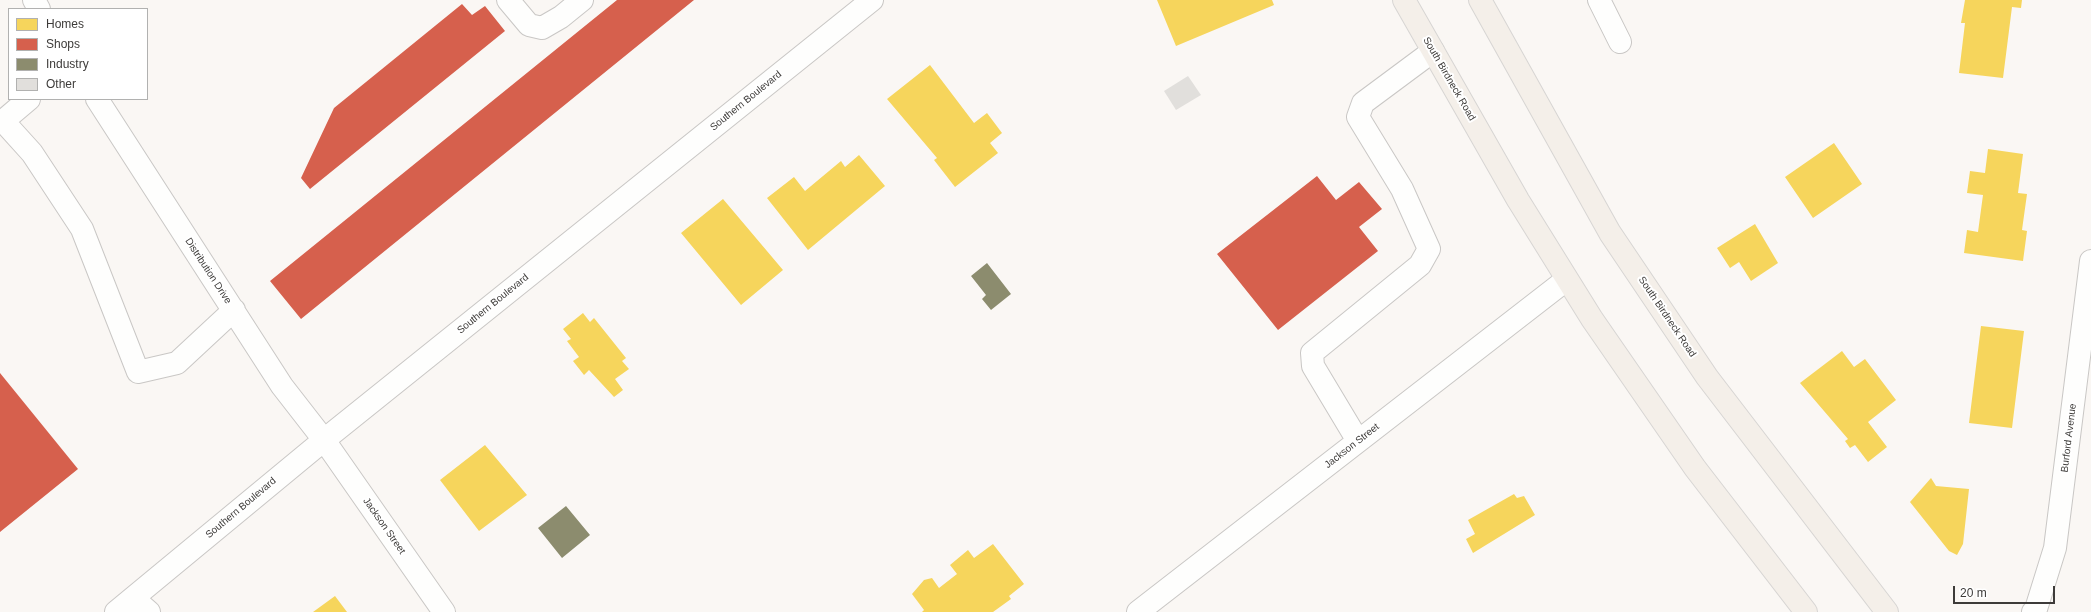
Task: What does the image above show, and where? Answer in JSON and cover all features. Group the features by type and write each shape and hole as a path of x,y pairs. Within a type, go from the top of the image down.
{"main road":[{"name":"South Birdneck Road","path":"1404,0 1518,200 1566,280 1633,380 1696,468 1806,612"},
{"name":"South Birdneck Road","path":"1480,0 1610,233 1635,271 1707,377 1887,612"}],"street":[{"path":"508,0 529,25 542,28 561,17 582,0"},
{"name":"Southern Boulevard","path":"116,612 324,440 872,0"},
{"path":"1599,0 1620,42"},
{"path":"1358,441 1314,366 1312,353 1420,265 1429,249 1402,189 1358,117 1363,103 1433,51"},
{"path":"28,100 2,121 32,153 82,229 138,372 177,362 234,310"},
{"name":"Distribution Drive","path":"98,100 282,386 324,440"},
{"name":"Burford Avenue","path":"2033,612 2036,609 2055,548 2091,261"},
{"name":"Jackson Street","path":"1138,612 1566,280"},
{"name":"Jackson Street","path":"324,440 444,612"},
{"path":"133,598 149,612"}],"building: Homes":[{"path":"1157,0 1272,0 1274,5 1176,46"},
{"path":"1965,0 2022,0 2021,8 2012,7 2003,78 1959,73 1965,23 1961,23"},
{"path":"930,65 974,123 987,113 1002,133 990,143 998,153 955,187 934,160 937,158 887,99"},
{"path":"1834,143 1862,184 1813,218 1785,177"},
{"path":"1988,149 2023,154 2018,193 2027,194 2022,230 2027,231 2023,261 1964,253 1967,230 1978,232 1983,195 1967,193 1970,171 1985,173"},
{"path":"859,155 885,186 808,250 767,198 794,177 805,191 841,161 845,167"},
{"path":"723,199 783,270 741,305 681,233"},
{"path":"1755,224 1778,263 1751,281 1739,262 1730,268 1717,248"},
{"path":"583,313 590,322 594,318 626,358 622,361 629,369 615,379 623,390 614,397 589,370 584,375 573,361 579,357 567,341 571,339 563,329"},
{"path":"1981,326 2024,331 2012,428 1969,423"},
{"path":"1842,351 1854,367 1865,359 1896,400 1868,422 1887,447 1868,462 1855,445 1850,448 1845,441 1848,439 1800,383"},
{"path":"485,445 527,495 479,531 440,480"},
{"path":"1931,478 1936,486 1969,489 1963,544 1957,555 1949,551 1910,502"},
{"path":"1514,494 1517,498 1524,496 1535,515 1473,553 1466,539 1475,534 1468,520"},
{"path":"993,544 1024,584 1009,596 1011,599 993,612 922,612 924,610 912,594 924,580 932,578 939,588 957,574 950,565 968,550 974,558"},
{"path":"335,596 347,612 313,612"}],"building: Shops":[{"path":"617,0 694,0 301,319 270,281"},
{"path":"462,4 472,15 485,6 505,31 310,189 301,178 334,108"},
{"path":"1317,176 1336,200 1359,182 1382,209 1359,227 1378,251 1278,330 1217,254"},
{"path":"0,373 78,469 0,532"}],"building: Industry":[{"path":"987,263 1011,294 991,310 982,299 986,295 971,276"},
{"path":"566,506 590,535 562,558 538,528"}],"building: Other":[{"path":"1188,76 1201,95 1176,110 1164,91"}]}
